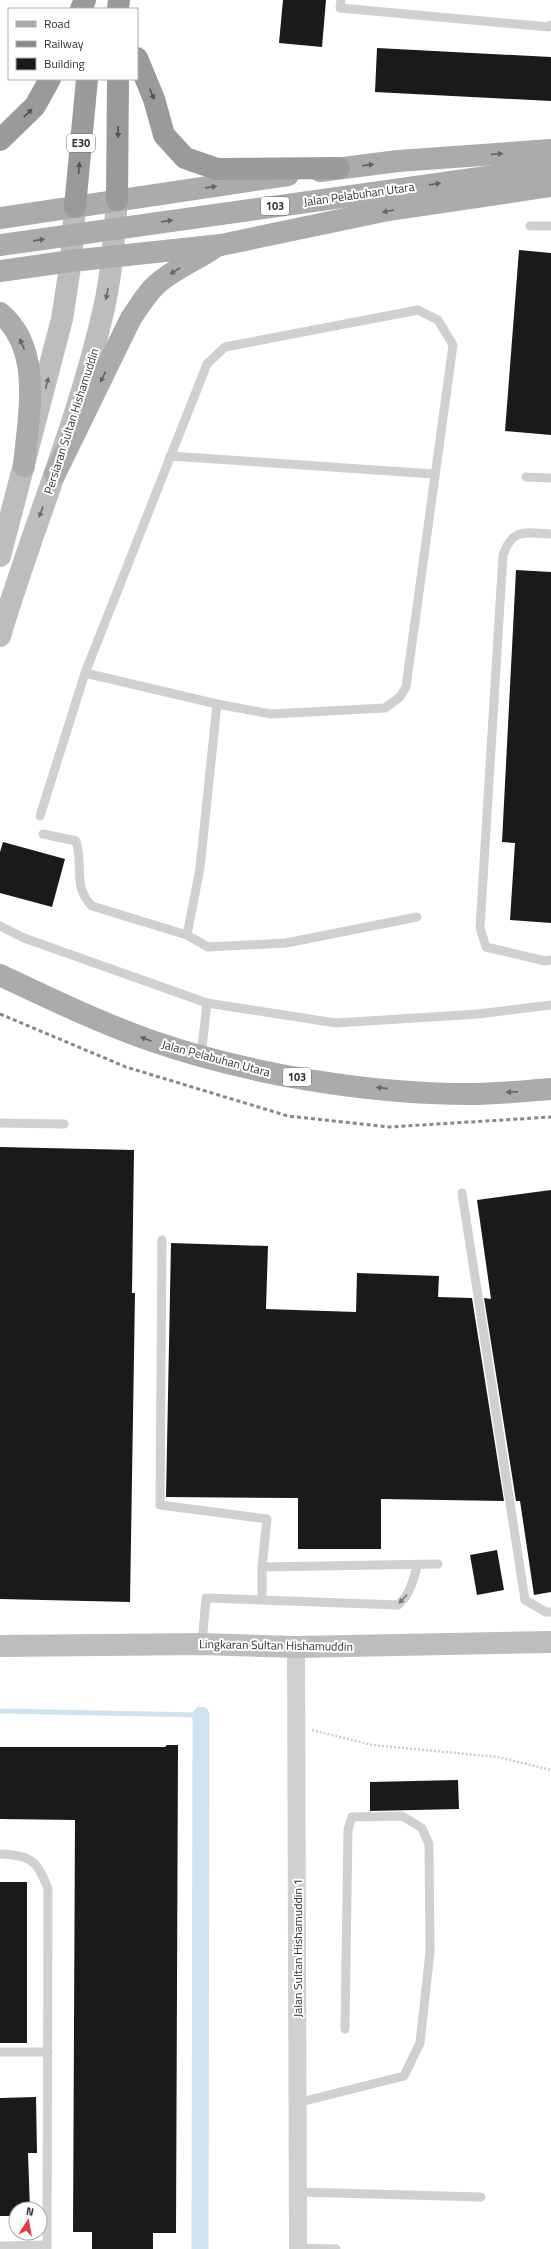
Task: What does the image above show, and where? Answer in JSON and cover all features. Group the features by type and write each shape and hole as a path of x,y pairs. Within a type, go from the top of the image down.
{"highway":[{"path":"138,60 154,99 164,135 185,158 217,169 340,168"},
{"path":"0,140 36,106 49,80"},
{"name":"E30","path":"75,207 86,80"},
{"path":"117,200 118,80"}],"main road":[{"path":"0,218 340,168 398,161 551,150"},
{"name":"Jalan Pelabuhan Utara","path":"0,245 551,168"},
{"path":"1,271 113,256 220,245 388,210 551,186"},
{"path":"55,474 131,318 141,303 155,286 170,274 220,245"},
{"path":"0,313 19,336 27,357 30,388 24,466"},
{"path":"0,975 55,1001"},
{"name":"103","path":"0,981 55,1001"},
{"name":"Jalan Pelabuhan Utara","path":"55,1001 149,1040 201,1056 271,1073 415,1092 470,1094 551,1089"}],"street":[{"name":"Persiaran Sultan Hishamuddin","path":"0,636 22,564 55,474 95,346 107,293 113,256 117,200"},
{"path":"0,556 62,319 71,261 75,207"},
{"name":"Lingkaran Sultan Hishamuddin","path":"0,1646 202,1644 296,1647 551,1642"},
{"name":"Jalan Sultan Hishamuddin 1","path":"296,1647 298,2248"}],"lane":[{"path":"341,0 340,8 548,27 551,25"},
{"path":"530,226 551,226"},
{"path":"40,816 85,673 207,364 225,347 418,310 438,320 453,345 434,474 406,687 400,697 385,708 271,714 217,704 85,673"},
{"path":"170,456 434,474"},
{"path":"526,477 551,478"},
{"path":"551,534 520,533 508,541 503,555 480,928 486,947 545,961 551,960"},
{"path":"188,936 200,868 217,704"},
{"path":"43,834 76,842 79,851 80,890 84,899 92,906 188,936 208,947 286,943 417,917"},
{"path":"0,926 24,938 207,1003 336,1023 478,1014 551,1005"},
{"path":"201,1056 207,1003"},
{"path":"0,1124 64,1124"},
{"path":"462,1193 525,1600 546,1612 551,1612"},
{"path":"162,1240 160,1506 267,1519 262,1567 262,1599"},
{"path":"202,1644 206,1598 398,1605 405,1599 410,1591 418,1564"},
{"path":"262,1567 438,1564"},
{"path":"297,2103 404,2076 420,2043 430,1952 429,1844 422,1828 402,1816 352,1817 348,1830 345,2029"},
{"path":"0,1854 16,1854 33,1860 41,1870 48,1889 47,2247 0,2246"},
{"path":"0,2052 48,2052"},
{"path":"298,2192 481,2197"},
{"path":"298,2248 336,2249"}],"path":[{"path":"296,1727 372,1745 498,1757 551,1770"}],"building":[{"path":"283,0 326,0 322,47 279,43"},
{"path":"377,48 551,57 551,101 375,92"},
{"path":"519,250 551,253 551,435 505,431"},
{"path":"516,570 551,572 551,923 510,920 515,843 502,842"},
{"path":"3,842 65,859 52,907 0,893 0,852"},
{"path":"0,1147 134,1150 132,1293 135,1293 130,1602 0,1599"},
{"path":"551,1190 551,1592 534,1595 520,1501 516,1501 484,1298 491,1299 477,1200"},
{"path":"171,1243 268,1246 266,1309 356,1312 357,1273 439,1276 438,1297 472,1298 504,1501 381,1499 381,1549 298,1549 298,1498 166,1497"},
{"path":"497,1550 504,1590 477,1595 470,1555"},
{"path":"167,1745 178,1745 176,2233 153,2233 153,2249 92,2249 92,2232 73,2232 75,1820 0,1819 0,1747 165,1747"},
{"path":"458,1780 459,1809 370,1811 370,1782"},
{"path":"0,1882 27,1882 27,2043 0,2043"},
{"path":"36,2097 37,2153 28,2153 30,2201 8,2201 8,2216 0,2216 0,2098"}],"waterway":[{"path":"0,1711 201,1715"},
{"path":"200,2249 201,1715"}],"railway":[{"path":"0,1014 126,1067 288,1116 389,1127 551,1117"}]}
